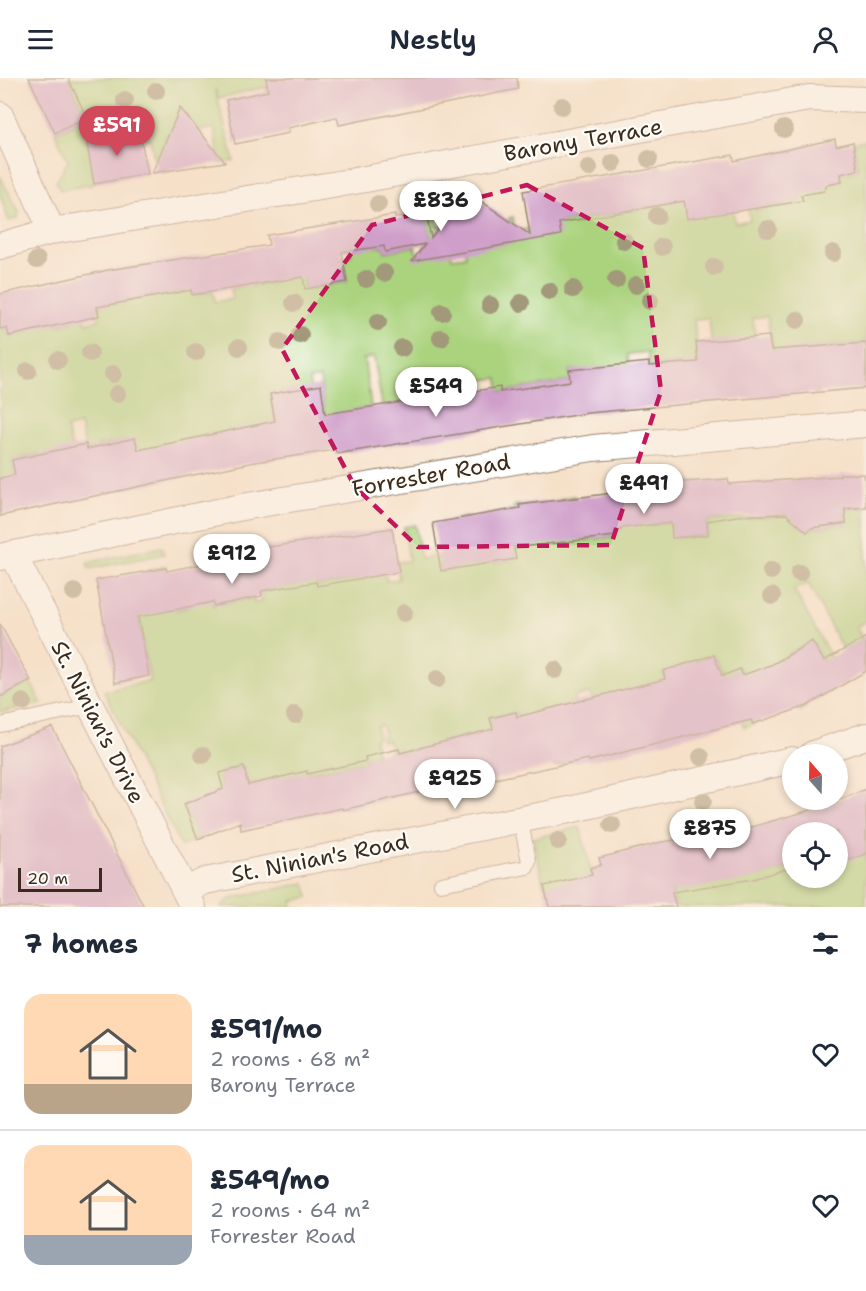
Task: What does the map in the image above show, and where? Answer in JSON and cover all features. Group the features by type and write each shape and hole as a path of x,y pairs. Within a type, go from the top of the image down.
{"street":[{"name":"Barony Terrace","path":"0,246 52,231 338,184 809,98 866,100"},
{"path":"0,115 52,231"},
{"name":"Forrester Road","path":"6,555 242,507 571,451 866,424"},
{"name":"St. Ninian's Drive","path":"6,555 90,706 189,899"},
{"path":"842,744 866,736"},
{"name":"St. Ninian's Road","path":"189,899 205,880 520,819 782,761"}],"lane":[{"path":"0,725 90,706"},
{"path":"441,884 527,867 529,861 520,819"}],"highlighted area":[{"path":"527,185 643,248 661,391 611,545 418,547 355,487 282,349 372,225"}],"green space":[{"path":"68,78 267,78 273,120 266,87 219,98 215,89 234,161 220,163 214,128 164,136 169,171 162,173 159,161 155,162 150,138 141,140 139,130 108,135 94,184 60,190 56,182 68,161 55,133 87,118"},
{"path":"866,140 866,343 815,347 818,393 814,393 811,356 789,359 788,349 773,350 767,316 753,318 762,397 713,355 709,318 694,319 699,369 682,363 649,366 648,352 628,354 629,368 569,370 570,381 500,392 498,378 482,380 485,402 382,405 374,357 364,359 371,407 325,415 320,378 309,379 315,420 301,422 295,390 270,394 276,426 237,429 138,452 135,439 97,446 101,464 90,466 80,425 67,428 76,463 38,454 12,460 16,479 0,478 0,329 7,328 9,336 28,332 58,319 60,325 72,323 70,314 83,311 86,323 99,320 97,308 102,306 95,273 110,304 186,291 181,260 186,259 192,295 213,292 215,302 232,299 231,289 245,286 246,249 252,286 275,282 274,270 300,265 305,289 347,282 343,257 351,256 345,224 374,247 384,246 385,252 415,246 418,259 434,256 426,213 434,211 437,226 446,224 452,258 466,256 464,243 513,243 509,218 513,217 515,231 662,205 656,168 661,167 666,190 733,211 735,223 750,220 744,186 750,185 755,210 802,201 799,181 827,185 842,182 841,174 858,170 853,142"},
{"path":"0,176 19,212 18,218 9,221 0,195"},
{"path":"617,492 625,492 651,525 671,523 673,538 708,535 707,521 799,514 799,526 810,529 845,523 845,509 866,507 866,621 856,627 863,639 850,664 808,583 794,590 845,683 839,687 816,648 809,653 804,645 779,660 807,706 800,711 787,683 743,677 740,669 733,672 753,724 744,727 714,655 663,672 669,696 592,698 590,693 574,697 575,703 550,709 563,765 554,767 544,720 519,725 516,712 490,718 496,740 479,733 444,741 453,788 445,790 443,783 418,766 414,749 400,753 398,749 390,751 388,740 382,741 381,737 384,736 382,725 376,726 378,737 374,739 377,754 365,757 366,761 248,785 244,767 219,773 227,810 184,805 198,839 181,846 104,691 150,681 136,603 154,600 147,571 166,566 176,610 187,608 186,601 212,596 214,606 253,598 254,603 262,602 261,591 311,582 305,541 309,542 317,586 358,579 384,564 386,581 399,579 397,562 409,561 404,527 415,525 421,559 439,556 441,571 454,569 452,554 462,552 457,519 466,517 472,551 489,548 492,563 516,559 508,510 514,510 514,506 519,505 524,542 566,536 560,499 575,496 580,534 586,540 615,537 615,531 621,530"},
{"path":"162,547 164,554 89,569 87,563"},
{"path":"30,681 42,704 0,712 0,697"},
{"path":"580,827 596,890 544,886 533,838"},
{"path":"866,831 866,906 676,907 672,891 754,878 782,870 782,888 848,888 848,852"},
{"path":"305,883 309,897 292,901 293,907 220,907 230,899"}],"building":[{"path":"29,78 68,78 87,118 55,133"},
{"path":"266,78 517,78 518,89 339,125 337,117 288,128 289,133 235,144 226,100 268,91"},
{"path":"180,108 225,162 152,173"},
{"path":"139,130 148,174 94,184 86,139"},
{"path":"835,139 836,146 853,142 858,170 841,174 842,182 827,185 824,191 801,195 803,201 687,219 684,201 559,223 561,235 412,261 425,244 385,252 384,246 342,252 347,282 305,289 303,277 192,295 191,290 97,307 99,316 9,336 7,328 0,329 0,294 108,270 269,245 267,235 395,215 395,218 426,213 431,238 457,205 481,201 530,235 523,191 733,155 734,161"},
{"path":"769,336 771,350 866,343 866,388 588,413 336,454 335,450 255,462 0,516 0,478 15,475 12,460 86,444 87,449 135,438 138,450 275,421 270,394 321,385 325,414 500,387 500,392 570,381 569,370 649,362 649,366 698,362 696,342"},
{"path":"840,474 864,474 866,507 845,509 846,523 812,528 807,532 786,514 737,516 707,521 708,535 672,538 671,523 621,528 615,531 615,536 514,548 516,559 441,571 433,523 520,508 519,505 653,488 653,484 728,479 729,484 840,476"},
{"path":"392,528 399,572 317,586 316,582 261,591 262,596 214,606 213,602 138,617 149,676 115,683 96,580 166,568 167,571 246,555 257,552 256,549"},
{"path":"0,624 31,681 0,697"},
{"path":"866,637 866,671 807,706 753,724 751,720 589,761 588,759 453,788 453,784 343,810 342,808 241,830 240,822 198,839 184,804 223,789 219,773 244,767 248,785 307,771 307,774 366,761 365,757 399,749 400,753 493,729 490,718 516,712 517,717 665,679 663,671 714,655 722,676 740,669 743,675 773,664 812,641 824,661"},
{"path":"52,727 144,907 0,907 0,746"},
{"path":"866,789 866,854 848,861 848,822 782,822 782,870 753,879 672,892 676,907 549,907 544,886 592,875 590,868 601,865 599,858 662,842 745,829 811,810 848,810 848,796"}]}
